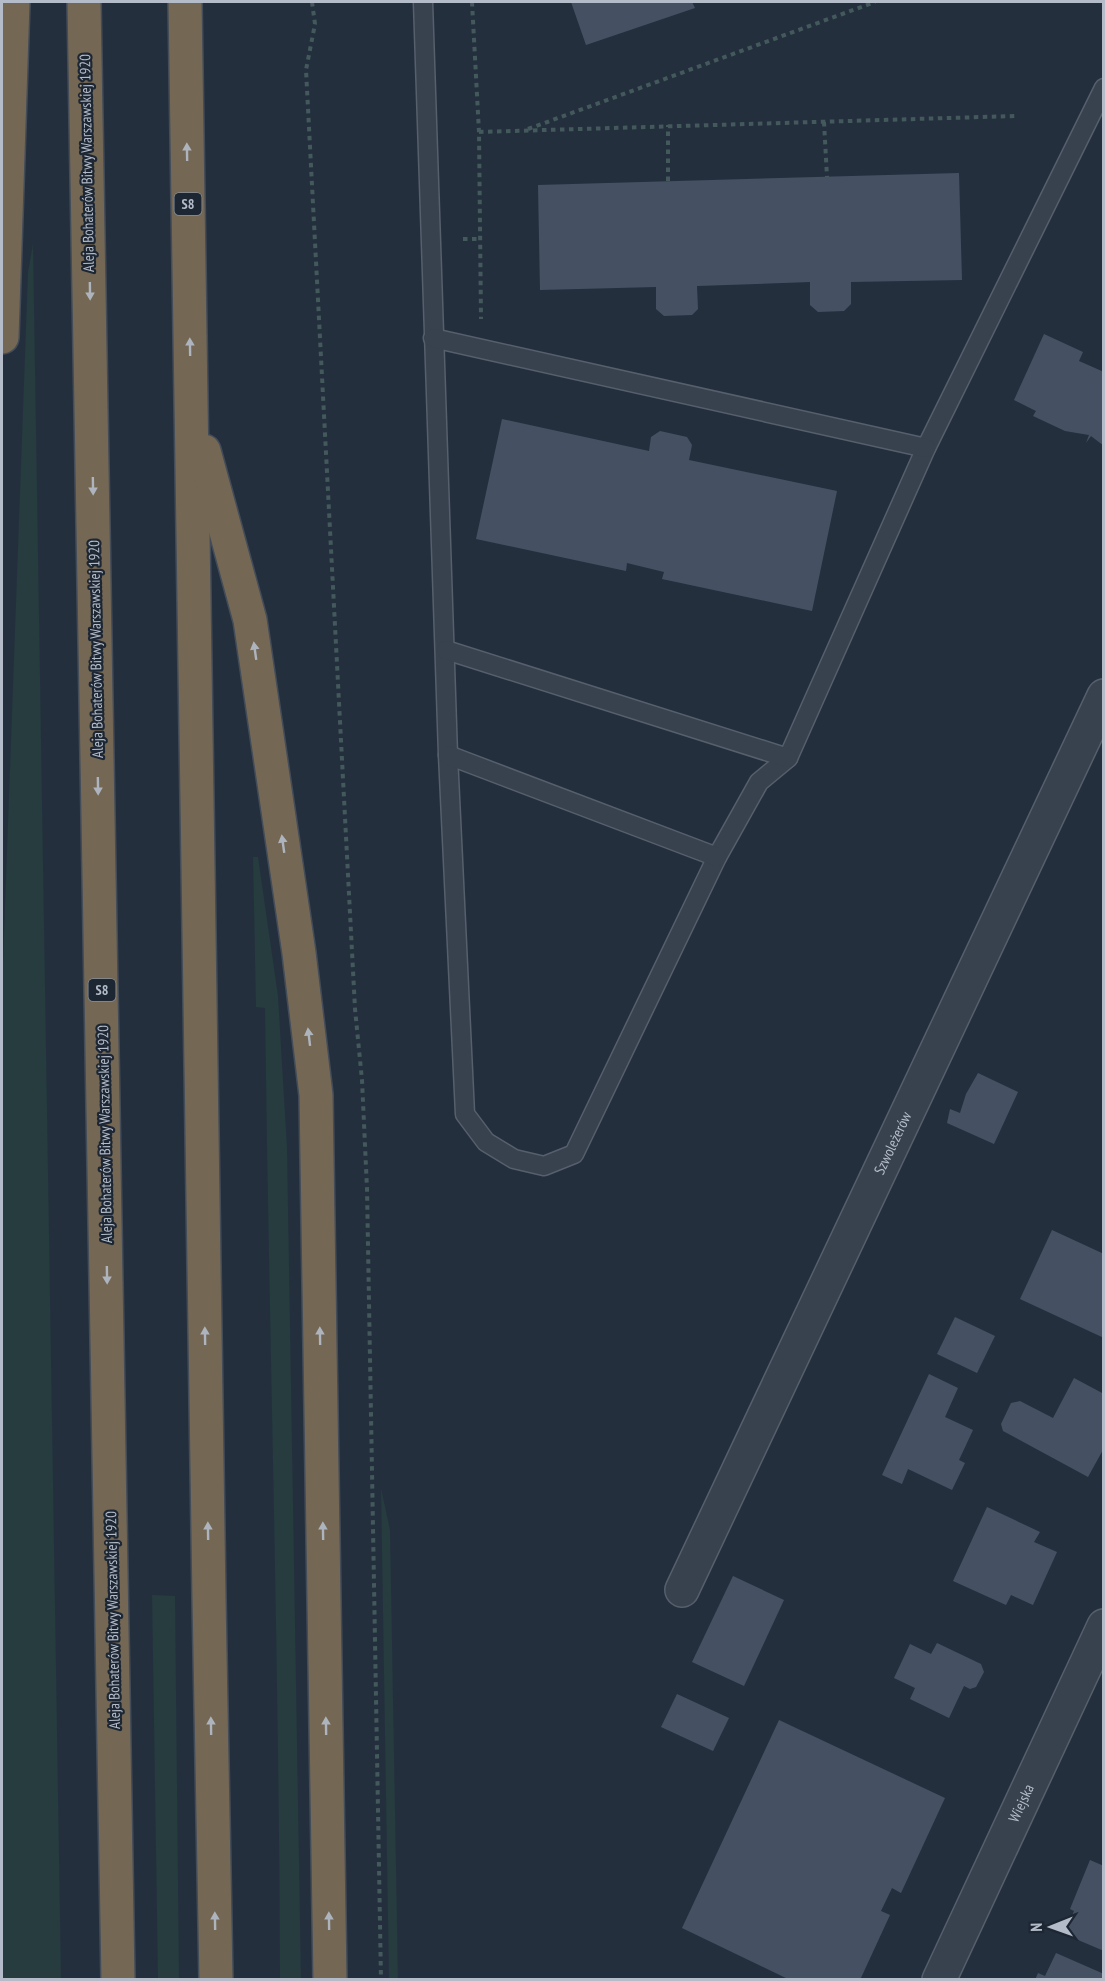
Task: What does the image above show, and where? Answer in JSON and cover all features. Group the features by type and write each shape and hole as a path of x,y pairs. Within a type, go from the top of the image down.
{"highway":[{"path":"2,337 13,2"},
{"name":"Aleja Bohaterów Bitwy Warszawskiej 1920","path":"84,2 118,1980"},
{"name":"S8","path":"185,2 216,1980"},
{"path":"191,406 250,620 299,953 316,1095 330,1980"}],"street":[{"name":"Szwoleżerów","path":"682,1590 1104,696"},
{"name":"Wiejska","path":"939,1980 1104,1626"}],"lane":[{"path":"423,2 448,755 465,1114 486,1142 514,1159 544,1166 574,1154 717,857 759,782 788,758 926,448 1104,88"},
{"path":"433,338 926,448"},
{"path":"446,650 788,758"},
{"path":"448,755 717,857"}],"path":[{"path":"312,2 315,24 306,70 367,1189 381,1980"},
{"path":"471,2 479,132 481,348"},
{"path":"524,130 875,2"},
{"path":"479,132 1016,116"},
{"path":"824,122 827,177"},
{"path":"668,181 669,125"}],"green space":[{"path":"33,244 61,1979 2,1980 2,990 28,272"},
{"path":"253,857 258,857 278,996 287,1148 301,1980 280,1979 265,1008 256,1007"},
{"path":"381,1488 390,1530 398,1980 389,1979"},
{"path":"152,1595 175,1596 179,1979 158,1979"}],"building":[{"path":"571,2 692,2 695,8 586,45"},
{"path":"959,173 962,280 851,282 851,304 844,311 818,312 810,305 810,282 697,286 698,309 692,315 664,316 656,309 656,287 540,290 538,185"},
{"path":"1044,334 1083,352 1079,361 1104,372 1104,446 1091,436 1086,443 1089,435 1065,431 1033,416 1036,411 1014,400"},
{"path":"502,419 649,451 651,437 660,431 687,437 692,445 689,460 837,491 812,611 662,579 664,572 627,563 626,571 476,539"},
{"path":"978,1073 1018,1092 994,1144 947,1123 950,1109 960,1113 966,1094"},
{"path":"1052,1230 1104,1254 1104,1338 1020,1299"},
{"path":"955,1317 995,1336 977,1373 937,1354"},
{"path":"929,1374 958,1388 945,1417 973,1430 959,1460 965,1463 952,1490 908,1469 902,1484 882,1475"},
{"path":"1074,1378 1104,1394 1104,1448 1088,1477 1003,1431 1001,1424 1011,1403 1020,1401 1053,1418"},
{"path":"987,1507 1040,1532 1034,1542 1057,1552 1033,1605 1011,1595 1006,1605 953,1581"},
{"path":"733,1576 784,1600 744,1686 692,1662"},
{"path":"937,1643 981,1664 984,1672 976,1687 970,1689 964,1686 949,1718 910,1699 915,1688 894,1678 910,1644 931,1654"},
{"path":"677,1694 729,1718 713,1751 661,1727"},
{"path":"779,1720 945,1798 901,1893 892,1888 881,1911 890,1915 860,1980 790,1980 682,1928"},
{"path":"1090,1860 1104,1866 1104,1951 1064,1934 1074,1911 1070,1909"},
{"path":"1056,1953 1104,1974 1104,1980 1035,1980 1038,1973 1045,1976"}]}
